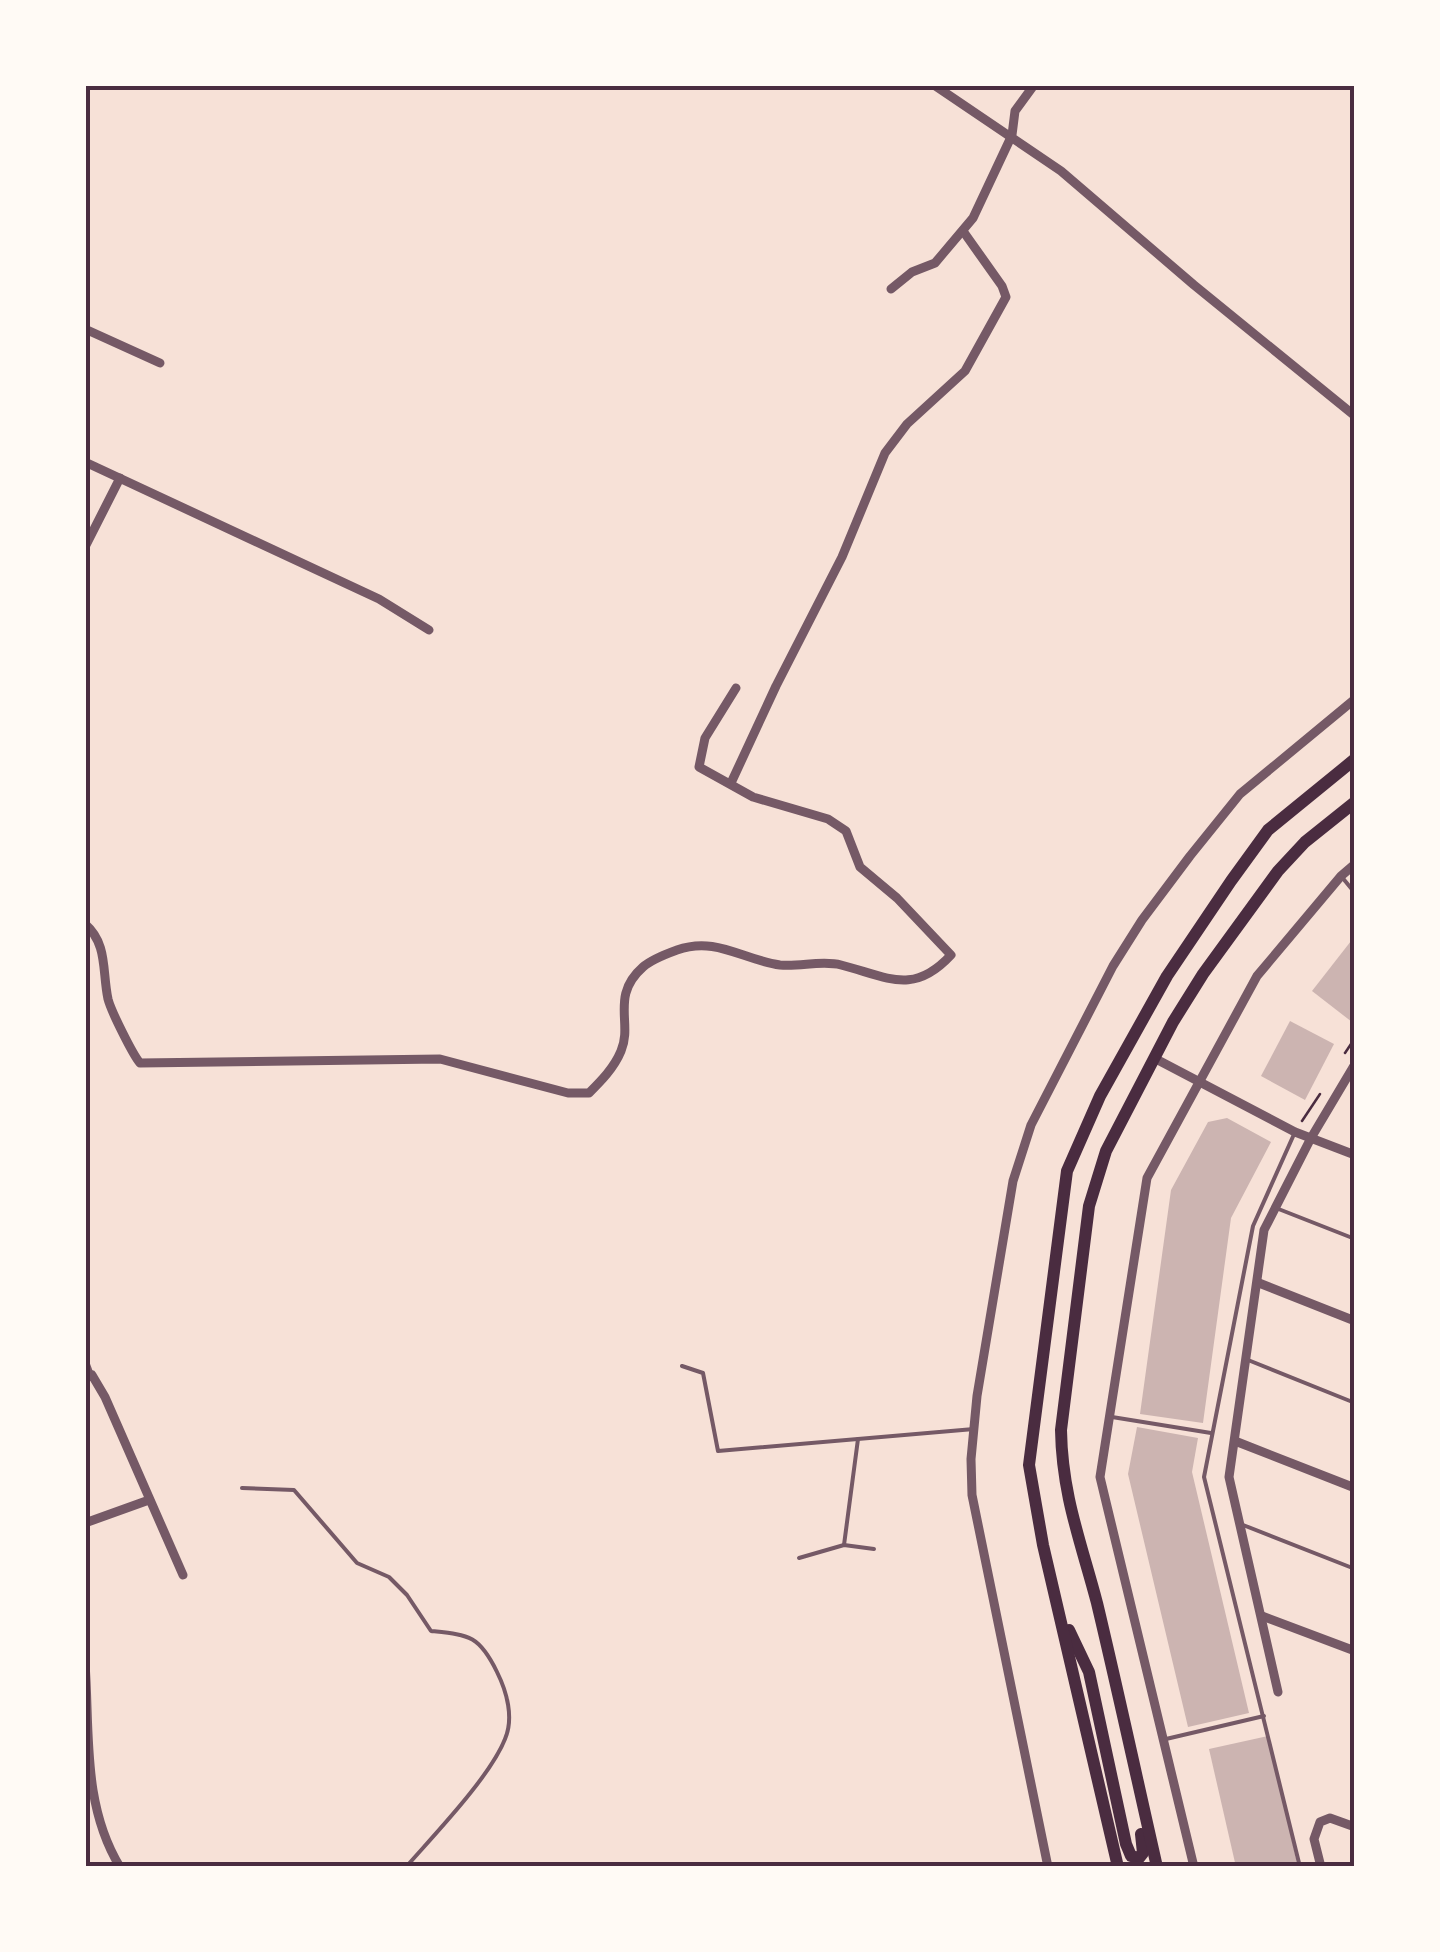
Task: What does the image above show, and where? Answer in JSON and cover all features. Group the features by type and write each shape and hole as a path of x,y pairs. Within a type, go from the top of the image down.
{"main road":[{"path":"1118,1867 1028,1465 1067,1171 1100,1096 1167,976 1230,880 1268,830 1355,760"},
{"path":"1156,1867 1096,1601 1068,1504 1061,1430 1089,1206 1097,1172 1154,1058 1202,974 1278,871 1355,802"},
{"path":"1058,1606 1089,1672 1126,1844 1131,1856 1139,1858 1143,1844 1104,1669 1096,1601"}],"street":[{"path":"934,85 1062,171 1194,286 1355,416"},
{"path":"891,288 912,272 935,263 963,231 993,180 1012,135 1015,111 1034,85"},
{"path":"730,783 842,557 885,453 908,424 965,372 1006,297 963,231"},
{"path":"85,329 160,362"},
{"path":"85,462 379,599 429,630"},
{"path":"85,547 120,478"},
{"path":"85,924 99,938 113,1015 140,1063 440,1059 568,1093 588,1093 622,1051 626,1033 621,1009 633,978 645,966 694,944 719,945 776,964 836,964 910,982 934,974 952,956 860,867 846,831 828,819 753,797 699,767 705,738 736,688"},
{"path":"1048,1867 972,1495 974,1429 1020,1151 1086,1019 1142,920 1240,794 1355,699"},
{"path":"1194,1867 1100,1477 1147,1178 1257,976 1355,864"},
{"path":"1154,1058 1295,1132 1355,1155"},
{"path":"1278,1692 1229,1477 1264,1230 1353,1069"},
{"path":"1258,1283 1355,1321"},
{"path":"88,1376 105,1396 182,1575"},
{"path":"1235,1441 1355,1488"},
{"path":"85,1523 149,1500"},
{"path":"1262,1616 1355,1652"},
{"path":"85,1663 93,1796 108,1849 120,1867"},
{"path":"1321,1867 1314,1839 1320,1822 1330,1818 1355,1827"}],"lane":[{"path":"1341,876 1355,893"},
{"path":"1295,1132 1253,1226 1204,1477 1300,1867"},
{"path":"1276,1208 1355,1239"},
{"path":"85,1356 88,1376"},
{"path":"1246,1360 1355,1402"},
{"path":"682,1366 703,1372 718,1451 974,1429"},
{"path":"1110,1417 1211,1434"},
{"path":"844,1545 858,1439"},
{"path":"242,1488 294,1490 358,1563 388,1577 408,1595 432,1631 459,1632 474,1640 499,1675 510,1719 506,1738 483,1774 406,1867"},
{"path":"1242,1525 1355,1569"},
{"path":"799,1558 844,1545 874,1549"},
{"path":"1163,1740 1264,1716"}],"building":[{"path":"1351,941 1355,945 1352,1022 1312,991"},
{"path":"1290,1021 1334,1044 1305,1100 1261,1076"},
{"path":"1227,1118 1271,1142 1231,1218 1203,1423 1140,1414 1171,1190 1208,1122"},
{"path":"1137,1427 1198,1438 1192,1472 1249,1713 1188,1727 1128,1474"},
{"path":"1268,1736 1298,1867 1236,1867 1209,1749"}]}
